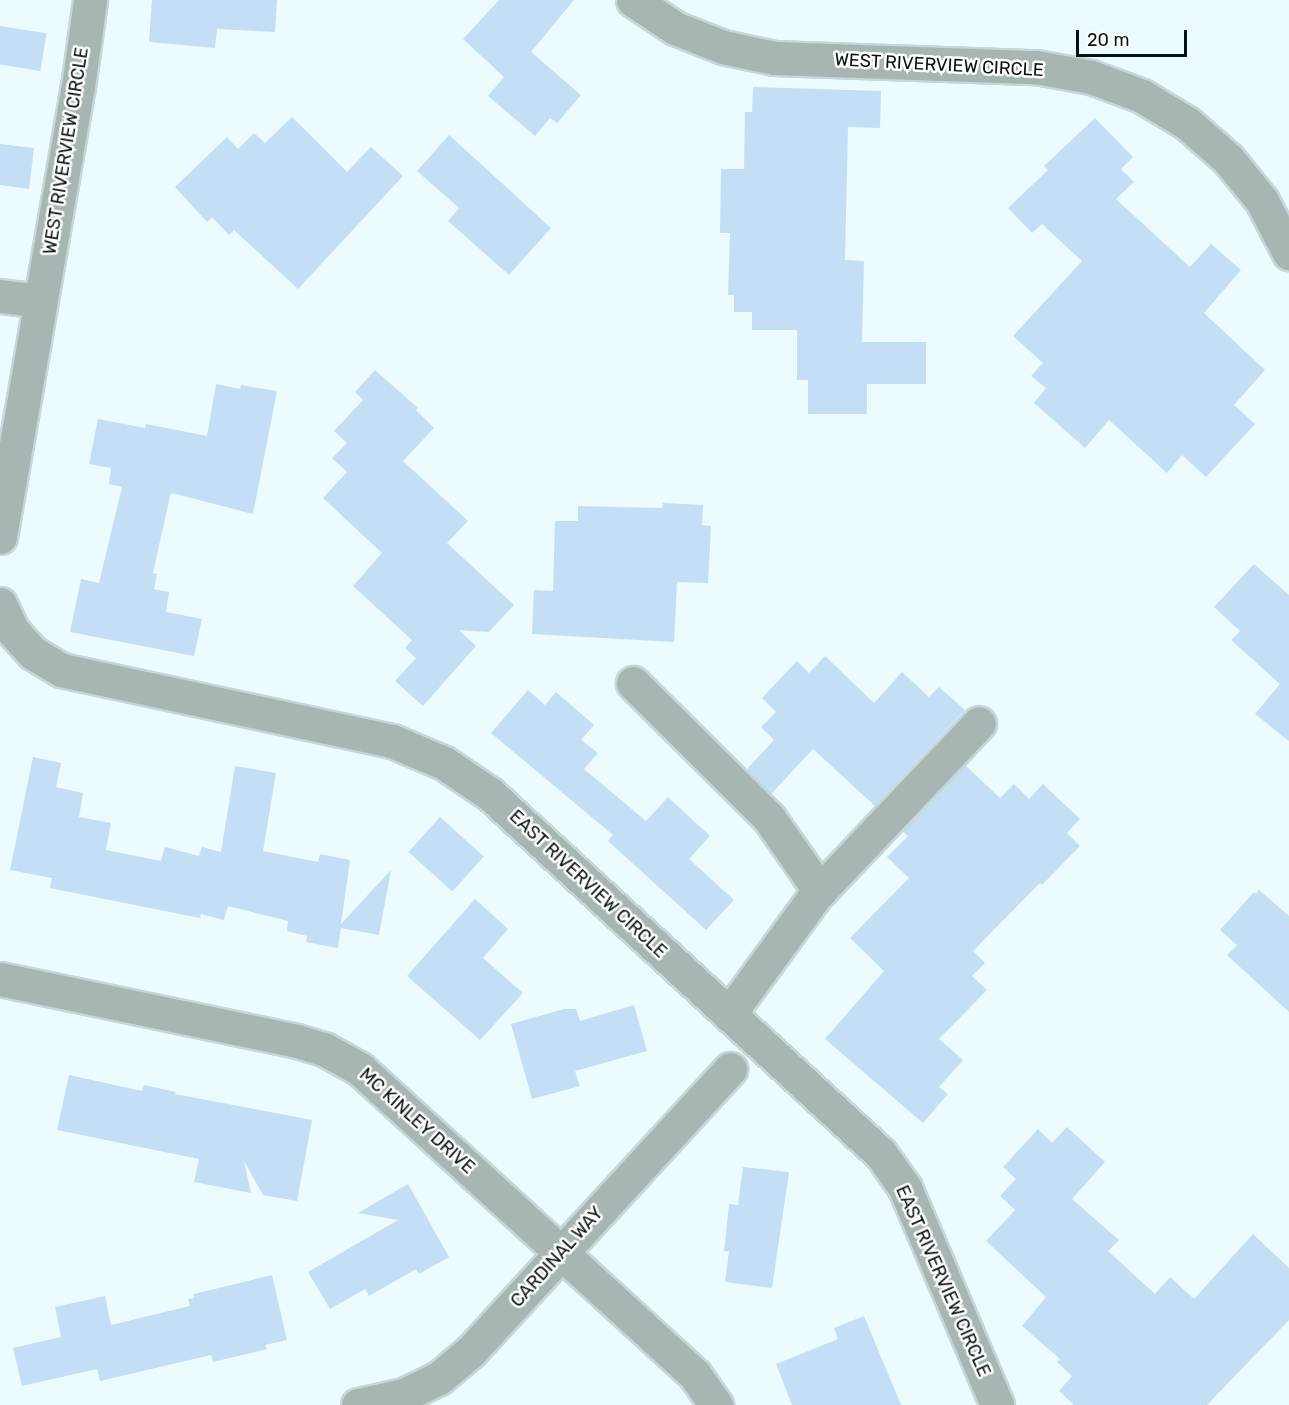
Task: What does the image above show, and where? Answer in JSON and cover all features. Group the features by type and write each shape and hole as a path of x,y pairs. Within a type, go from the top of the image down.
{"street":[{"name":"WEST RIVERVIEW CIRCLE","path":"40,301 78,87 90,0"},
{"name":"WEST RIVERVIEW CIRCLE","path":"633,0 675,28 723,47 774,58 1036,67 1091,77 1143,96 1187,123 1228,159 1262,201 1289,253"},
{"path":"0,296 40,301 0,537"},
{"name":"EAST RIVERVIEW CIRCLE","path":"0,604 12,630 33,653 61,670 392,741 444,763 490,794 881,1154 905,1188 997,1405"},
{"path":"633,683 769,818 820,891"},
{"path":"729,1014 820,891 979,723"},
{"name":"MC KINLEY DRIVE","path":"0,979 297,1041 324,1049 360,1069 695,1375 716,1405"},
{"name":"CARDINAL WAY","path":"358,1405 404,1395 439,1378 471,1351 730,1069"}],"building":[{"path":"152,0 277,0 275,32 217,29 215,48 149,42"},
{"path":"499,0 574,0 531,52 581,95 557,123 550,118 535,136 488,96 504,77 463,39"},
{"path":"0,26 46,33 40,71 0,64"},
{"path":"753,87 881,91 880,128 848,127 845,260 864,261 862,342 926,342 926,384 867,384 867,414 808,414 808,380 797,380 797,330 752,330 752,312 734,312 734,295 728,295 730,233 720,233 721,169 744,169 745,112 752,112"},
{"path":"292,117 347,172 371,147 403,176 298,289 234,230 229,235 212,217 207,222 175,187 227,137 238,149 254,133 265,143"},
{"path":"1095,118 1133,157 1121,169 1134,182 1116,199 1190,267 1211,244 1241,270 1204,313 1265,370 1234,405 1255,424 1206,477 1182,455 1167,473 1109,420 1085,448 1034,403 1046,388 1031,376 1043,363 1013,336 1082,261 1042,224 1032,233 1008,208 1048,170 1044,166"},
{"path":"449,135 551,228 509,275 448,221 459,208 417,171"},
{"path":"0,144 34,148 29,189 0,185"},
{"path":"375,370 418,408 416,410 434,428 403,461 468,521 447,543 514,605 489,632 459,630 476,646 423,706 395,681 416,658 405,648 412,640 353,586 382,553 323,498 347,472 332,458 347,443 334,431 363,400 355,392"},
{"path":"216,384 240,389 241,385 277,391 253,514 172,493 170,496 153,573 157,574 154,589 169,592 166,612 202,619 194,656 70,632 81,579 99,583 122,487 109,484 111,468 89,464 98,419 145,428 146,424 207,436"},
{"path":"663,503 703,505 702,525 711,526 708,583 677,582 674,642 532,634 534,590 553,591 555,521 578,521 578,506 662,508"},
{"path":"1254,564 1289,595 1289,741 1255,714 1280,684 1231,640 1240,631 1214,607"},
{"path":"825,656 874,703 902,672 929,697 939,687 965,710 875,806 813,749 771,794 747,769 774,740 761,727 776,712 762,698 797,661 809,673"},
{"path":"528,690 545,705 556,692 594,725 581,740 598,753 584,769 646,821 668,797 710,836 689,859 734,900 706,930 608,841 613,835 491,733"},
{"path":"33,757 61,763 56,787 83,793 79,817 111,823 106,850 161,861 165,847 199,856 202,847 221,852 235,766 276,773 263,851 318,862 320,854 350,860 341,924 391,870 379,935 341,928 338,948 306,942 307,936 287,931 288,921 228,906 224,920 201,914 200,918 50,888 52,878 10,870"},
{"path":"965,765 1000,798 1014,784 1029,799 1043,784 1080,819 1067,833 1080,846 973,951 985,963 972,976 987,990 939,1039 963,1060 939,1087 948,1094 923,1123 825,1039 884,971 850,938 909,878 887,857 908,836 902,831"},
{"path":"440,817 484,856 452,891 409,852"},
{"path":"1259,890 1289,916 1289,1012 1227,955 1237,945 1220,930 1254,892 1256,894"},
{"path":"475,899 508,929 483,958 523,993 480,1040 407,976"},
{"path":"634,1005 647,1051 575,1071 580,1086 532,1099 511,1024 564,1009 576,1009 580,1021"},
{"path":"69,1075 142,1091 144,1085 176,1092 175,1094 312,1120 297,1201 263,1195 244,1161 251,1193 194,1182 199,1159 57,1130"},
{"path":"1067,1127 1105,1162 1072,1199 1119,1240 1108,1251 1155,1294 1170,1277 1194,1299 1253,1234 1289,1268 1289,1320 1207,1405 1074,1405 1059,1391 1072,1376 1057,1362 1060,1359 1022,1326 1046,1297 986,1241 1015,1210 1000,1196 1016,1179 1003,1167 1038,1129 1052,1143"},
{"path":"743,1167 789,1172 772,1288 725,1282 729,1251 724,1251 729,1204 738,1205"},
{"path":"408,1184 449,1257 419,1274 416,1269 369,1296 365,1289 330,1309 308,1272 398,1220 358,1213"},
{"path":"272,1275 287,1340 265,1345 267,1349 213,1362 211,1355 100,1381 97,1369 22,1386 13,1348 61,1337 55,1307 105,1296 111,1325 190,1306 188,1299 194,1298 194,1294"},
{"path":"864,1316 901,1405 792,1405 776,1364 838,1339 834,1328"}]}
